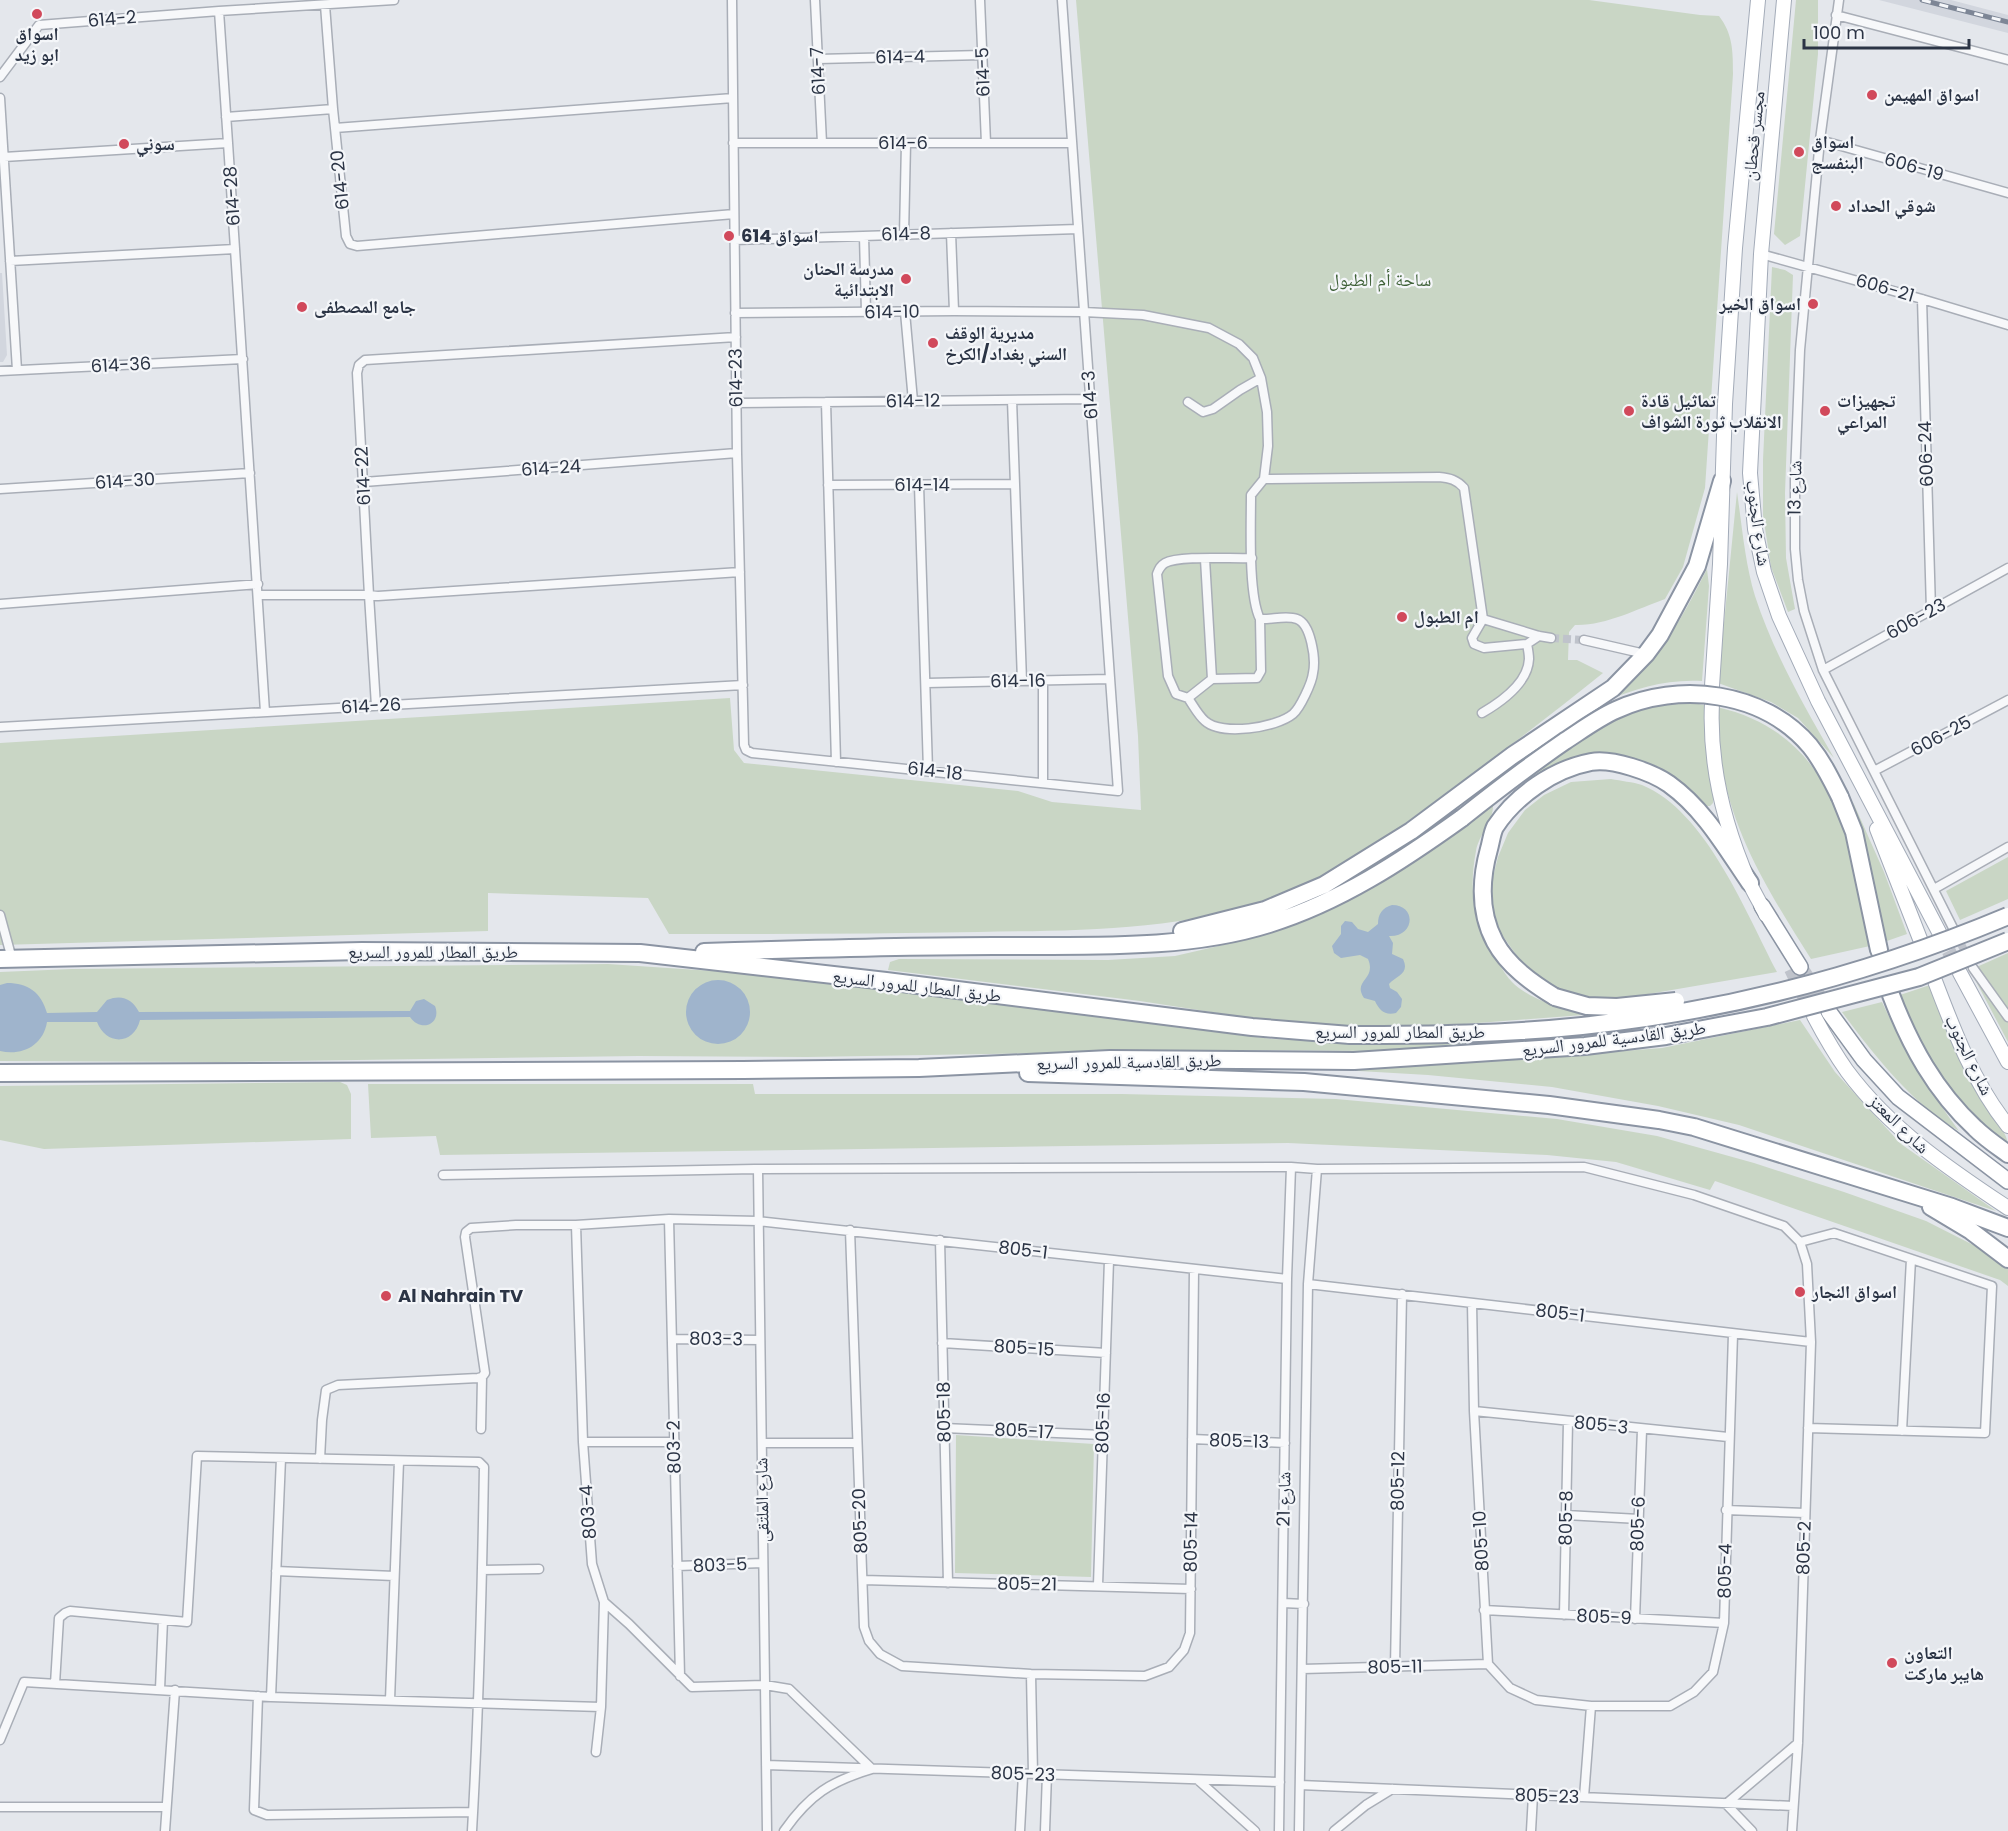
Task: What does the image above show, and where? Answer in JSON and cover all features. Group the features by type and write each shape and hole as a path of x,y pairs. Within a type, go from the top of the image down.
{"highway":[{"path":"1103,945 1221,922 1265,910 1324,885 1411,831 1513,755 1613,688 1646,654 1660,635 1697,566 1722,481"},
{"path":"640,953 931,946 1103,945 1224,936 1270,924 1359,885 1411,855 1537,759 1615,710 1642,700 1691,694 1720,695 1747,704 1788,726 1809,745 1825,767 1854,832 1879,950"},
{"path":"1750,883 1707,821 1689,801 1668,784 1646,772 1619,764 1593,762 1565,770 1530,789 1494,829 1482,879 1484,912 1495,942 1512,965 1535,985 1555,997 1587,1006 1617,1007 1713,997 1828,978 1892,960 2008,916"},
{"path":"1762,906 1796,968"},
{"name":"طريق القادسية للمرور السريع","path":"919,1068 1110,1059 1354,1060 1585,1046 1666,1036 1767,1017 1918,977 2008,941"},
{"name":"طريق المطار للمرور السريع","path":"6,959 362,951 640,953 886,981 1240,1026 1350,1035 1433,1035 1583,1026 1759,997 1828,978"},
{"path":"1891,995 1910,1040 1937,1086 1976,1130 2008,1154"},
{"path":"1829,1012 1864,1060 1898,1097 2008,1181"},
{"path":"0,1073 719,1071 919,1068 1304,1082 1549,1105 1694,1127 1910,1194 2005,1230"},
{"path":"1910,1194 1971,1231 2008,1259"}],"main road":[{"path":"1734,272 1758,0"},
{"name":"مجسر قحطان","path":"1760,270 1755,168 1767,0"},
{"name":"مجسر قحطان","path":"1734,272 1755,168 1776,0"},
{"path":"1760,270 1784,0"},
{"name":"شارع الجنوب","path":"1760,270 1750,473 1755,529 1764,572 1779,616 1848,759 1939,932"},
{"name":"شارع الجنوب","path":"1712,686 1734,272"},
{"path":"1712,703 1711,730 1714,765 1723,811 1750,883 1762,906"},
{"name":"شارع الجنوب","path":"1848,759 1920,939"},
{"name":"شارع الجنوب","path":"1966,974 2008,1062"},
{"name":"شارع الجنوب","path":"1935,981 1971,1068 2008,1126"},
{"name":"شارع المعتز","path":"1814,1016 1848,1071 1880,1109 1926,1152 2008,1209"}],"street":[{"name":"614-2","path":"0,77 39,25 394,0"},
{"name":"614-23","path":"732,0 737,453 744,745 746,750 752,753"},
{"name":"614-7","path":"815,0 822,143"},
{"name":"614-5","path":"980,0 986,143"},
{"name":"614-3","path":"1062,0 1118,791"},
{"path":"1832,0 1836,15 2008,60"},
{"name":"شارع 13","path":"1839,0 1820,140 1807,266 1796,423 1795,549 1804,611 1823,670 1953,928"},
{"path":"325,5 335,128"},
{"path":"219,11 228,143"},
{"name":"614-4","path":"818,59 982,55"},
{"path":"0,98 17,370"},
{"name":"614-20","path":"733,98 335,128 346,236 350,243 357,246 734,213"},
{"path":"226,117 333,109"},
{"name":"606-19","path":"1820,140 2008,193"},
{"name":"614-28","path":"4,157 228,143 235,249 10,261"},
{"name":"614-6","path":"733,143 1072,143"},
{"path":"903,235 906,143"},
{"name":"614-8","path":"735,240 1078,229"},
{"path":"951,233 954,311"},
{"path":"864,236 866,312"},
{"path":"235,249 265,712"},
{"name":"606-21","path":"1761,254 1922,298 2008,325"},
{"name":"606-24","path":"1922,298 1931,610"},
{"name":"614-10","path":"735,313 954,311 1136,314 1168,318 1209,328 1239,344 1253,358 1261,378"},
{"path":"905,312 913,401"},
{"name":"614-22","path":"376,706 357,373 359,365 365,360 736,337"},
{"name":"614-36","path":"0,371 243,359"},
{"path":"1188,402 1203,412 1213,410 1261,378 1269,433 1264,479 1251,495 1252,558 1255,609 1260,618 1261,671 1257,678 1212,679 1188,698"},
{"name":"614-12","path":"737,403 1090,399"},
{"path":"1012,400 1022,681"},
{"path":"826,402 836,762"},
{"name":"614-24","path":"364,482 737,453"},
{"name":"614-30","path":"0,489 250,473"},
{"path":"1264,479 1439,477 1451,478 1459,482 1464,488 1483,619 1472,638 1474,644 1484,648 1527,644 1539,636"},
{"name":"614-14","path":"828,484 1015,484"},
{"path":"920,484 928,770"},
{"path":"1252,558 1168,561 1161,566 1157,574 1168,676 1176,694 1188,698 1205,721 1217,727 1248,729 1277,723 1294,714 1303,699 1313,673 1311,641 1304,623 1296,618 1269,620 1260,618"},
{"path":"1205,559 1212,679"},
{"name":"606-23","path":"1823,670 2008,568"},
{"path":"259,595 401,594 740,572"},
{"path":"0,604 258,584"},
{"path":"1483,619 1551,638"},
{"path":"1584,640 1646,654"},
{"path":"1482,713 1500,703 1527,670 1529,659 1527,644"},
{"name":"614-16","path":"927,683 1110,679"},
{"path":"1043,680 1043,782"},
{"name":"614-26","path":"0,728 743,686"},
{"name":"606-25","path":"1874,771 2008,700"},
{"name":"614-18","path":"752,753 1118,791"},
{"path":"1934,889 2008,847"},
{"path":"0,915 6,959"},
{"path":"1966,974 2008,1017"},
{"name":"شارع 21","path":"1279,1831 1287,1279 1291,1167"},
{"path":"443,1174 758,1169 1584,1167 1694,1195 1773,1222 1784,1226 1800,1242 1834,1233 1992,1286 1985,1433 1808,1428"},
{"name":"شارع الملتقى","path":"758,1169 767,1831"},
{"name":"شارع 21","path":"1299,1831 1308,1284 1317,1169"},
{"name":"805-1","path":"482,1377 485,1373 466,1232 471,1228 669,1219 758,1221 1287,1279"},
{"name":"803-2","path":"669,1219 680,1676"},
{"name":"803-4","path":"576,1225 583,1442 592,1564 604,1602"},
{"name":"805-20","path":"850,1230 864,1627 869,1641 880,1654 902,1666 1031,1674"},
{"name":"805-18","path":"940,1240 948,1583"},
{"name":"805-2","path":"1792,1831 1798,1743 1811,1342 1807,1264 1800,1242"},
{"path":"1902,1431 1911,1259"},
{"name":"805-16","path":"1098,1585 1109,1260"},
{"name":"805-14","path":"1031,1674 1145,1676 1168,1667 1184,1650 1190,1633 1194,1270"},
{"name":"805-1","path":"1308,1284 1811,1342"},
{"name":"805-12","path":"1395,1667 1402,1294"},
{"name":"805-10","path":"1472,1303 1474,1411 1488,1665"},
{"name":"805-4","path":"1591,1706 1670,1706 1694,1692 1713,1672 1724,1623 1732,1334"},
{"name":"803-3","path":"672,1339 760,1340"},
{"name":"805-15","path":"942,1343 1106,1353"},
{"path":"320,1459 326,1390 338,1385 482,1377 481,1429"},
{"name":"805-3","path":"1474,1411 1728,1437"},
{"name":"805-8","path":"1564,1615 1568,1422"},
{"name":"805-17","path":"944,1428 1103,1435"},
{"name":"805-6","path":"1635,1619 1642,1430"},
{"name":"805-13","path":"1192,1439 1285,1443"},
{"path":"583,1442 674,1442"},
{"path":"762,1443 857,1443"},
{"path":"55,1684 59,1618 65,1613 70,1611 187,1622 197,1456 479,1462 484,1467 479,1703 472,1831"},
{"path":"272,1697 281,1458"},
{"path":"390,1700 399,1461"},
{"path":"1726,1510 1805,1513"},
{"path":"1566,1515 1639,1519"},
{"name":"803-5","path":"677,1566 763,1563"},
{"path":"482,1570 539,1569"},
{"path":"276,1571 394,1576"},
{"name":"805-21","path":"863,1580 1191,1589"},
{"path":"604,1602 692,1687 765,1685 789,1689 872,1769 844,1778 824,1789 802,1807 784,1831"},
{"path":"597,1752 601,1707 604,1602"},
{"path":"1282,1603 1304,1604"},
{"name":"805-9","path":"1484,1610 1724,1623"},
{"path":"160,1689 163,1620"},
{"path":"1488,1665 1510,1688 1536,1700 1591,1706 1584,1797"},
{"name":"805-11","path":"1302,1669 1488,1665"},
{"path":"1031,1674 1034,1774"},
{"path":"0,1740 24,1682 272,1697 601,1707"},
{"path":"165,1831 175,1690"},
{"path":"258,1696 254,1810 267,1815 473,1812"},
{"path":"1752,1831 1726,1804 1798,1743"},
{"name":"805-23","path":"766,1765 1280,1782"},
{"path":"1020,1831 1023,1774"},
{"path":"1045,1831 1047,1774"},
{"path":"1197,1780 1256,1831"},
{"name":"805-23","path":"1300,1785 1793,1806"},
{"path":"1334,1831 1366,1805 1392,1789"},
{"path":"1531,1831 1533,1795"},
{"path":"0,1807 166,1807"}],"shaded area":[{"path":"1879,0 1951,0 2008,15 2008,33"},
{"path":"0,273 2,273 7,355 3,362 0,362"}],"green space":[{"name":"ساحة أم الطبول","path":"1076,0 1589,0 1719,16 1730,36 1733,74 1705,488 1683,567 1665,599 1609,620 1575,625 1569,632 1568,660 1577,660 1603,673 1409,821 1330,872 1288,892 1251,905 1174,922 1056,931 669,934 648,898 488,893 488,931 0,945 0,743 730,698 734,750 744,763 1018,791 1052,802 1141,810 1138,736"},
{"path":"1796,0 1818,0 1818,54 1800,236 1785,245 1774,234"},
{"path":"1772,267 1785,270 1793,275 1785,493 1786,558 1795,609 1788,612 1771,567 1763,515 1763,460"},
{"path":"1737,492 1744,544 1755,596 1790,679 1834,758 1798,718 1771,702 1718,683"},
{"path":"1707,569 1709,586 1702,681 1677,681 1652,685 1605,701 1665,642"},
{"path":"1687,702 1704,705 1713,797 1713,803 1710,806 1705,806 1678,780 1659,767 1622,758 1608,756 1582,758 1556,766 1530,779 1528,775 1584,736 1621,716 1663,704"},
{"path":"1717,707 1757,721 1789,742 1813,768 1831,798 1844,832 1870,946 1811,959 1768,888 1733,812 1721,758"},
{"path":"1611,779 1642,785 1665,798 1686,817 1722,866 1777,972 1631,997 1588,998 1551,986 1526,969 1500,932 1492,906 1491,885 1498,857 1508,833 1525,810 1544,795 1571,782"},
{"path":"1853,802 1884,872 1907,934 1884,942"},
{"path":"1493,804 1491,816 1476,851 1474,866 1473,896 1484,937 1505,973 1519,988 1545,1002 1583,1015 1413,1028 1289,1024 1140,1001 888,970 890,962 899,959 1108,960 1175,956 1236,942 1297,922 1359,894 1417,859"},
{"path":"2008,857 2008,899 1960,920 1946,891"},
{"path":"2008,953 2008,1042 1970,970"},
{"path":"608,964 758,974 1272,1039 1398,1043 1493,1039 1494,1042 1485,1047 1374,1051 1238,1050 807,1057 638,1056 220,1062 0,1061 0,972 72,969"},
{"path":"1930,985 1948,1034 1963,1066 2004,1132 2008,1147 1965,1108 1943,1081 1923,1050 1897,996"},
{"path":"1882,1002 1917,1068 1959,1131 1926,1107 1895,1078 1842,1012"},
{"path":"1800,1020 1835,1072 1901,1144 1996,1211 1739,1125 1658,1106 1552,1087 1428,1075 1290,1067 1495,1061 1662,1048"},
{"path":"340,1082 347,1085 351,1094 351,1139 44,1149 0,1140 0,1086"},
{"path":"368,1084 753,1084 755,1094 1122,1094 1336,1099 1557,1119 1657,1136 1754,1163 1926,1221 1989,1253 2008,1268 2008,1286 2000,1280 1715,1181 1710,1190 1616,1162 1547,1155 1288,1143 440,1155 436,1136 371,1138"},
{"path":"956,1435 1094,1444 1091,1577 955,1573"}],"water":[{"path":"1392,905 1406,910 1410,921 1404,932 1389,936 1393,943 1392,954 1403,959 1405,968 1402,974 1389,984 1390,988 1402,999 1401,1007 1396,1013 1389,1014 1383,1012 1375,1001 1364,998 1361,992 1362,983 1368,976 1370,966 1368,959 1360,955 1341,958 1334,953 1332,946 1341,934 1341,926 1345,921 1352,922 1358,929 1368,932 1378,924 1383,910"},
{"path":"718,980 730,982 741,989 748,1000 750,1012 748,1024 741,1035 730,1042 718,1044 706,1042 695,1035 688,1024 686,1012 688,1000 695,989 706,982"},
{"path":"15,983 33,990 41,999 47,1013 97,1012 107,1000 117,998 130,1001 139,1012 410,1011 416,1001 424,999 435,1006 436,1018 425,1025 420,1025 410,1017 140,1020 132,1034 120,1039 113,1039 107,1035 97,1022 47,1022 45,1030 36,1043 23,1050 8,1052 0,1051 0,985"}],"tunnel":[{"path":"1551,638 1584,640"},
{"path":"1939,932 1959,971"},
{"path":"1956,934 1969,960"},
{"path":"1800,967 1829,1012"},
{"path":"1791,969 1812,1013"}],"railway":[{"path":"1922,0 2008,22"}],"place":[{"name":"اسواق ابو زيد","path":"37,14"},
{"name":"اسواق المهيمن","path":"1872,95"},
{"name":"سوني","path":"124,144"},
{"name":"اسواق البنفسج","path":"1799,152"},
{"name":"شوقي الحداد","path":"1836,206"},
{"name":"اسواق 614","path":"729,236"},
{"name":"مدرسة الحنان الابتدائية","path":"906,279"},
{"name":"اسواق الخير","path":"1813,304"},
{"name":"جامع المصطفى","path":"302,307"},
{"name":"مديرية الوقف السني بغداد/الكرخ","path":"933,343"},
{"name":"تماثيل قادة الانقلاب ثورة الشواف","path":"1629,411"},
{"name":"تجهيزات المراعي","path":"1825,411"},
{"name":"ام الطبول","path":"1402,617"},
{"name":"اسواق النجار","path":"1800,1292"},
{"name":"Al Nahrain TV","path":"386,1296"},
{"name":"التعاون هايبر ماركت","path":"1892,1663"}]}
